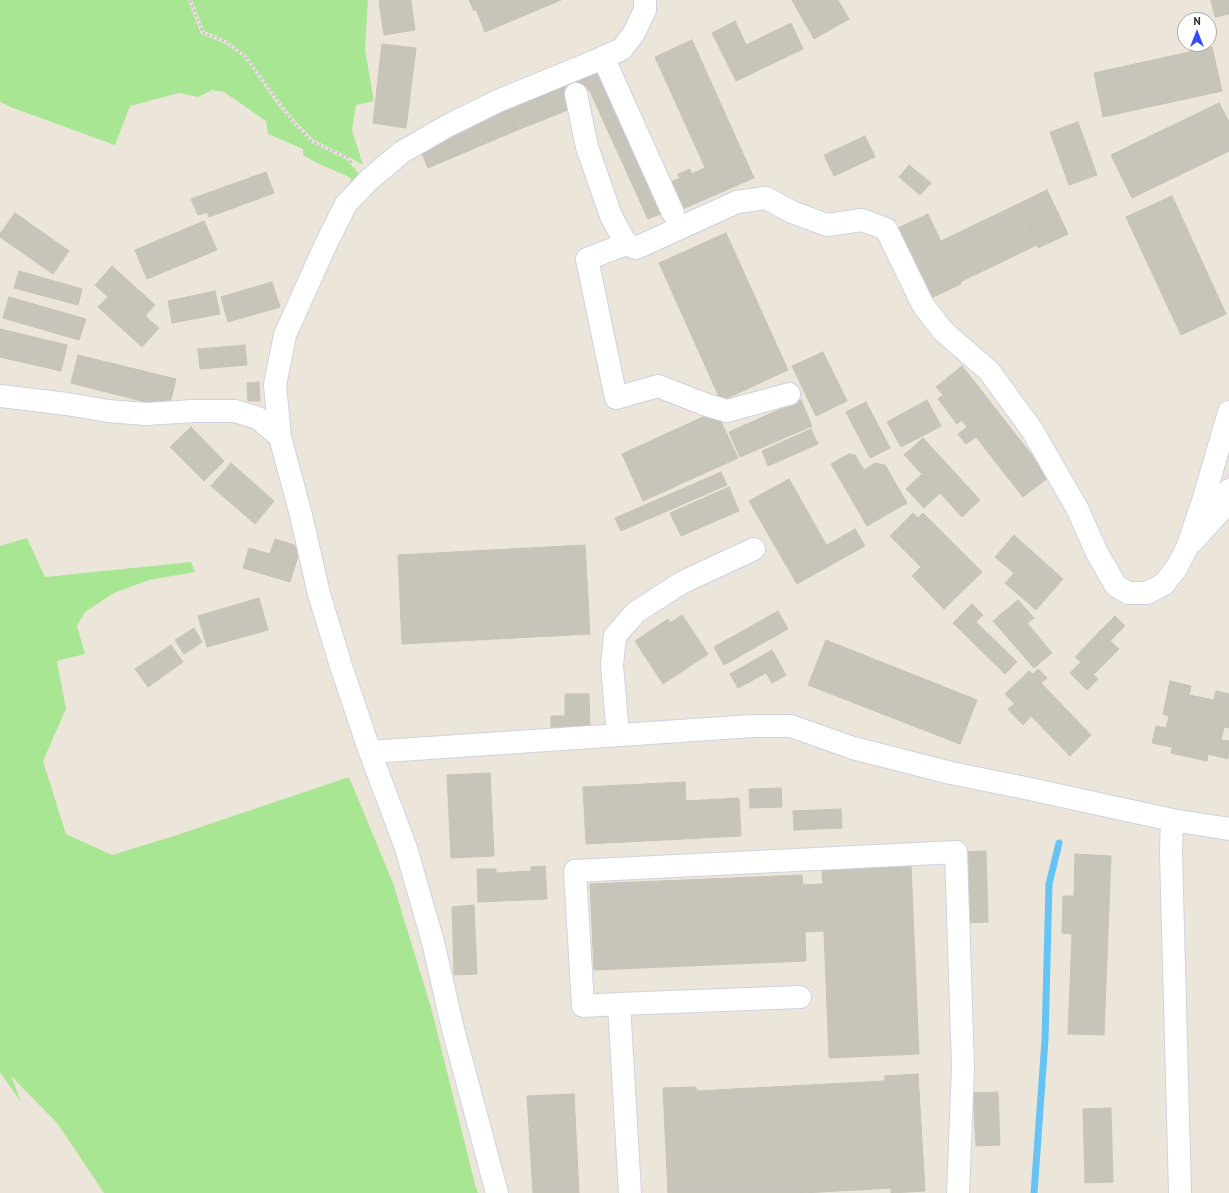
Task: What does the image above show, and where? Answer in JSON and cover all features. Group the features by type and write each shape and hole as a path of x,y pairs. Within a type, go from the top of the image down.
{"street":[{"path":"497,1193 453,1029 433,942 406,848 370,752 319,594 301,515 280,437 275,385 285,335 325,246 346,204 369,180 402,152 449,125 498,101 572,83 603,58 622,49 634,33 645,10 645,0"},
{"path":"603,58 673,213"},
{"path":"572,83 587,147 612,216 626,244 636,248 737,202 766,198 792,212 827,225 862,220 886,229 923,305 943,332 989,371 1032,430 1077,508 1098,553 1116,586 1128,593 1147,593 1164,584 1177,567 1187,548 1203,501 1229,412"},
{"path":"626,244 587,259 616,398 658,386 727,411 789,394"},
{"path":"0,396 67,404 108,411 146,414 193,411 235,411 258,418 280,437"},
{"path":"1187,548 1223,508 1229,490"},
{"path":"618,735 612,665 615,636 636,612 683,582 754,549"},
{"path":"370,752 753,726 791,726 853,748 951,773 1172,820 1229,829"},
{"path":"1172,820 1171,853 1180,1193"},
{"path":"800,997 583,1006 575,871 956,852 963,1068 958,1193"},
{"path":"619,1004 630,1193"}],"path":[{"path":"190,0 203,33 225,41 245,56 276,100 295,124 313,142 348,158 369,180"}],"green space":[{"path":"0,0 188,0 201,34 224,43 244,57 294,125 312,143 347,160 360,175 350,190 351,178 303,155 303,149 268,134 266,121 224,92 212,90 198,97 179,93 130,106 115,145 0,102"},
{"path":"192,0 368,0 365,50 374,101 356,105 352,130 363,165 314,140 297,123 246,55 226,40 204,31"},
{"path":"27,538 45,577 191,562 195,572 149,580 114,593 85,612 77,626 85,654 57,661 66,709 43,761 66,834 112,855 174,836 349,777 393,883 432,1011 478,1193 104,1193 57,1123 11,1076 21,1102 0,1072 0,546"}],"building":[{"path":"411,0 415,30 384,35 379,1"},
{"path":"469,0 561,0 485,32 476,9 474,11"},
{"path":"792,0 838,0 849,19 814,39"},
{"path":"1211,0 1229,0 1229,14 1217,17 1217,12 1214,12"},
{"path":"735,21 746,45 791,23 803,49 736,81 712,33"},
{"path":"692,40 754,178 717,194 655,57"},
{"path":"382,44 416,48 406,128 373,123"},
{"path":"1189,52 1213,52 1222,91 1103,117 1094,73"},
{"path":"600,70 604,80 588,87 584,77"},
{"path":"584,77 590,89 564,99 559,86"},
{"path":"608,78 667,211 648,219 588,87"},
{"path":"559,86 568,110 515,131 506,106"},
{"path":"1219,103 1229,122 1229,151 1132,198 1111,155"},
{"path":"506,106 515,131 428,168 420,149"},
{"path":"1078,122 1097,175 1069,185 1050,132"},
{"path":"865,136 875,157 834,176 824,155"},
{"path":"909,165 931,183 920,195 899,177"},
{"path":"705,168 717,194 678,211 666,184 680,178 678,174 690,169 691,174"},
{"path":"266,172 274,193 209,217 207,212 198,215 191,199"},
{"path":"1047,190 1068,234 1038,248 1018,204"},
{"path":"1172,196 1226,314 1181,335 1126,217"},
{"path":"1018,204 1037,245 960,282 941,241"},
{"path":"15,213 69,251 53,274 0,237 0,234"},
{"path":"928,214 961,284 931,298 898,228"},
{"path":"204,221 217,250 147,279 135,250"},
{"path":"726,233 788,370 721,401 659,263"},
{"path":"112,266 155,305 145,316 159,328 142,347 98,307 108,297 95,285"},
{"path":"19,271 82,289 78,305 14,288"},
{"path":"272,282 280,307 228,322 221,297"},
{"path":"215,291 220,314 172,323 168,301"},
{"path":"9,297 86,319 79,340 3,318"},
{"path":"0,329 67,345 61,371 0,357"},
{"path":"245,345 247,365 200,369 198,349"},
{"path":"823,352 847,401 816,416 792,366"},
{"path":"78,355 176,379 169,408 71,383"},
{"path":"962,366 1049,477 1023,497 976,437 966,444 958,434 967,427 962,420 957,424 938,399 943,395 936,387"},
{"path":"259,382 260,401 248,401 247,383"},
{"path":"801,400 812,426 740,457 729,432"},
{"path":"927,400 941,426 901,447 887,422"},
{"path":"866,402 890,448 870,458 846,412"},
{"path":"716,411 738,458 643,501 622,454"},
{"path":"191,427 224,461 204,481 170,447"},
{"path":"811,429 818,444 768,466 762,451"},
{"path":"923,438 980,500 962,517 940,493 924,508 906,489 922,474 904,455"},
{"path":"849,454 855,455 864,470 875,463 885,465 907,503 867,526 831,464"},
{"path":"231,463 274,501 255,524 211,486"},
{"path":"721,472 727,485 621,531 615,518"},
{"path":"789,479 836,562 797,584 749,501"},
{"path":"729,487 739,511 681,536 670,513"},
{"path":"913,513 918,518 923,513 982,572 944,609 912,576 921,567 890,536"},
{"path":"855,529 865,546 836,562 827,545"},
{"path":"1014,535 1063,579 1036,610 1005,583 1014,573 995,557"},
{"path":"275,539 301,547 290,582 243,568 249,548 270,554"},
{"path":"585,545 590,634 402,644 398,555"},
{"path":"259,598 268,630 207,647 198,616"},
{"path":"1018,600 1034,618 1027,623 1052,653 1034,668 993,621"},
{"path":"972,604 983,615 976,622 1017,662 1005,674 953,623"},
{"path":"778,611 788,629 724,665 714,647"},
{"path":"682,615 708,654 663,684 635,641 668,619 670,623"},
{"path":"1115,616 1125,626 1110,641 1100,631"},
{"path":"194,628 202,642 184,654 175,640"},
{"path":"1100,631 1119,649 1094,674 1075,657"},
{"path":"826,640 977,700 960,744 808,685"},
{"path":"171,645 183,662 148,687 135,669"},
{"path":"772,650 786,675 772,683 766,673 738,688 730,674"},
{"path":"1081,662 1098,679 1087,690 1070,673"},
{"path":"1038,669 1047,678 1041,683 1091,735 1070,756 1031,716 1023,725 1008,709 1015,704 1005,694 1029,671 1033,674"},
{"path":"1170,681 1191,686 1189,695 1214,700 1216,691 1229,694 1229,728 1224,727 1221,740 1229,741 1228,759 1208,754 1207,761 1171,753 1172,747 1152,743 1156,726 1166,728 1169,716 1163,714"},
{"path":"565,694 589,694 590,728 551,728 551,716 565,716"},
{"path":"490,773 494,856 451,858 447,775"},
{"path":"685,782 686,801 739,798 741,836 586,844 583,787"},
{"path":"781,788 782,807 750,808 749,789"},
{"path":"841,809 842,828 794,830 793,811"},
{"path":"986,851 988,922 966,923 963,852"},
{"path":"1075,854 1111,856 1104,1035 1068,1034 1072,934 1062,933 1063,896 1074,896"},
{"path":"911,865 919,1054 829,1058 824,931 805,932 806,961 594,970 590,884 802,875 803,885 823,884 822,869"},
{"path":"545,866 547,899 478,902 477,869 496,869 496,873 531,871 531,867"},
{"path":"474,905 477,974 454,975 452,907"},
{"path":"918,1074 925,1191 891,1193 891,1188 803,1193 668,1193 663,1088 696,1087 697,1091 885,1081 885,1076"},
{"path":"998,1092 1000,1145 976,1146 973,1093"},
{"path":"574,1094 579,1193 533,1193 527,1096"},
{"path":"1111,1108 1113,1182 1085,1183 1083,1109"}],"waterway":[{"path":"1034,1193 1045,1040 1049,884 1059,843"}]}
